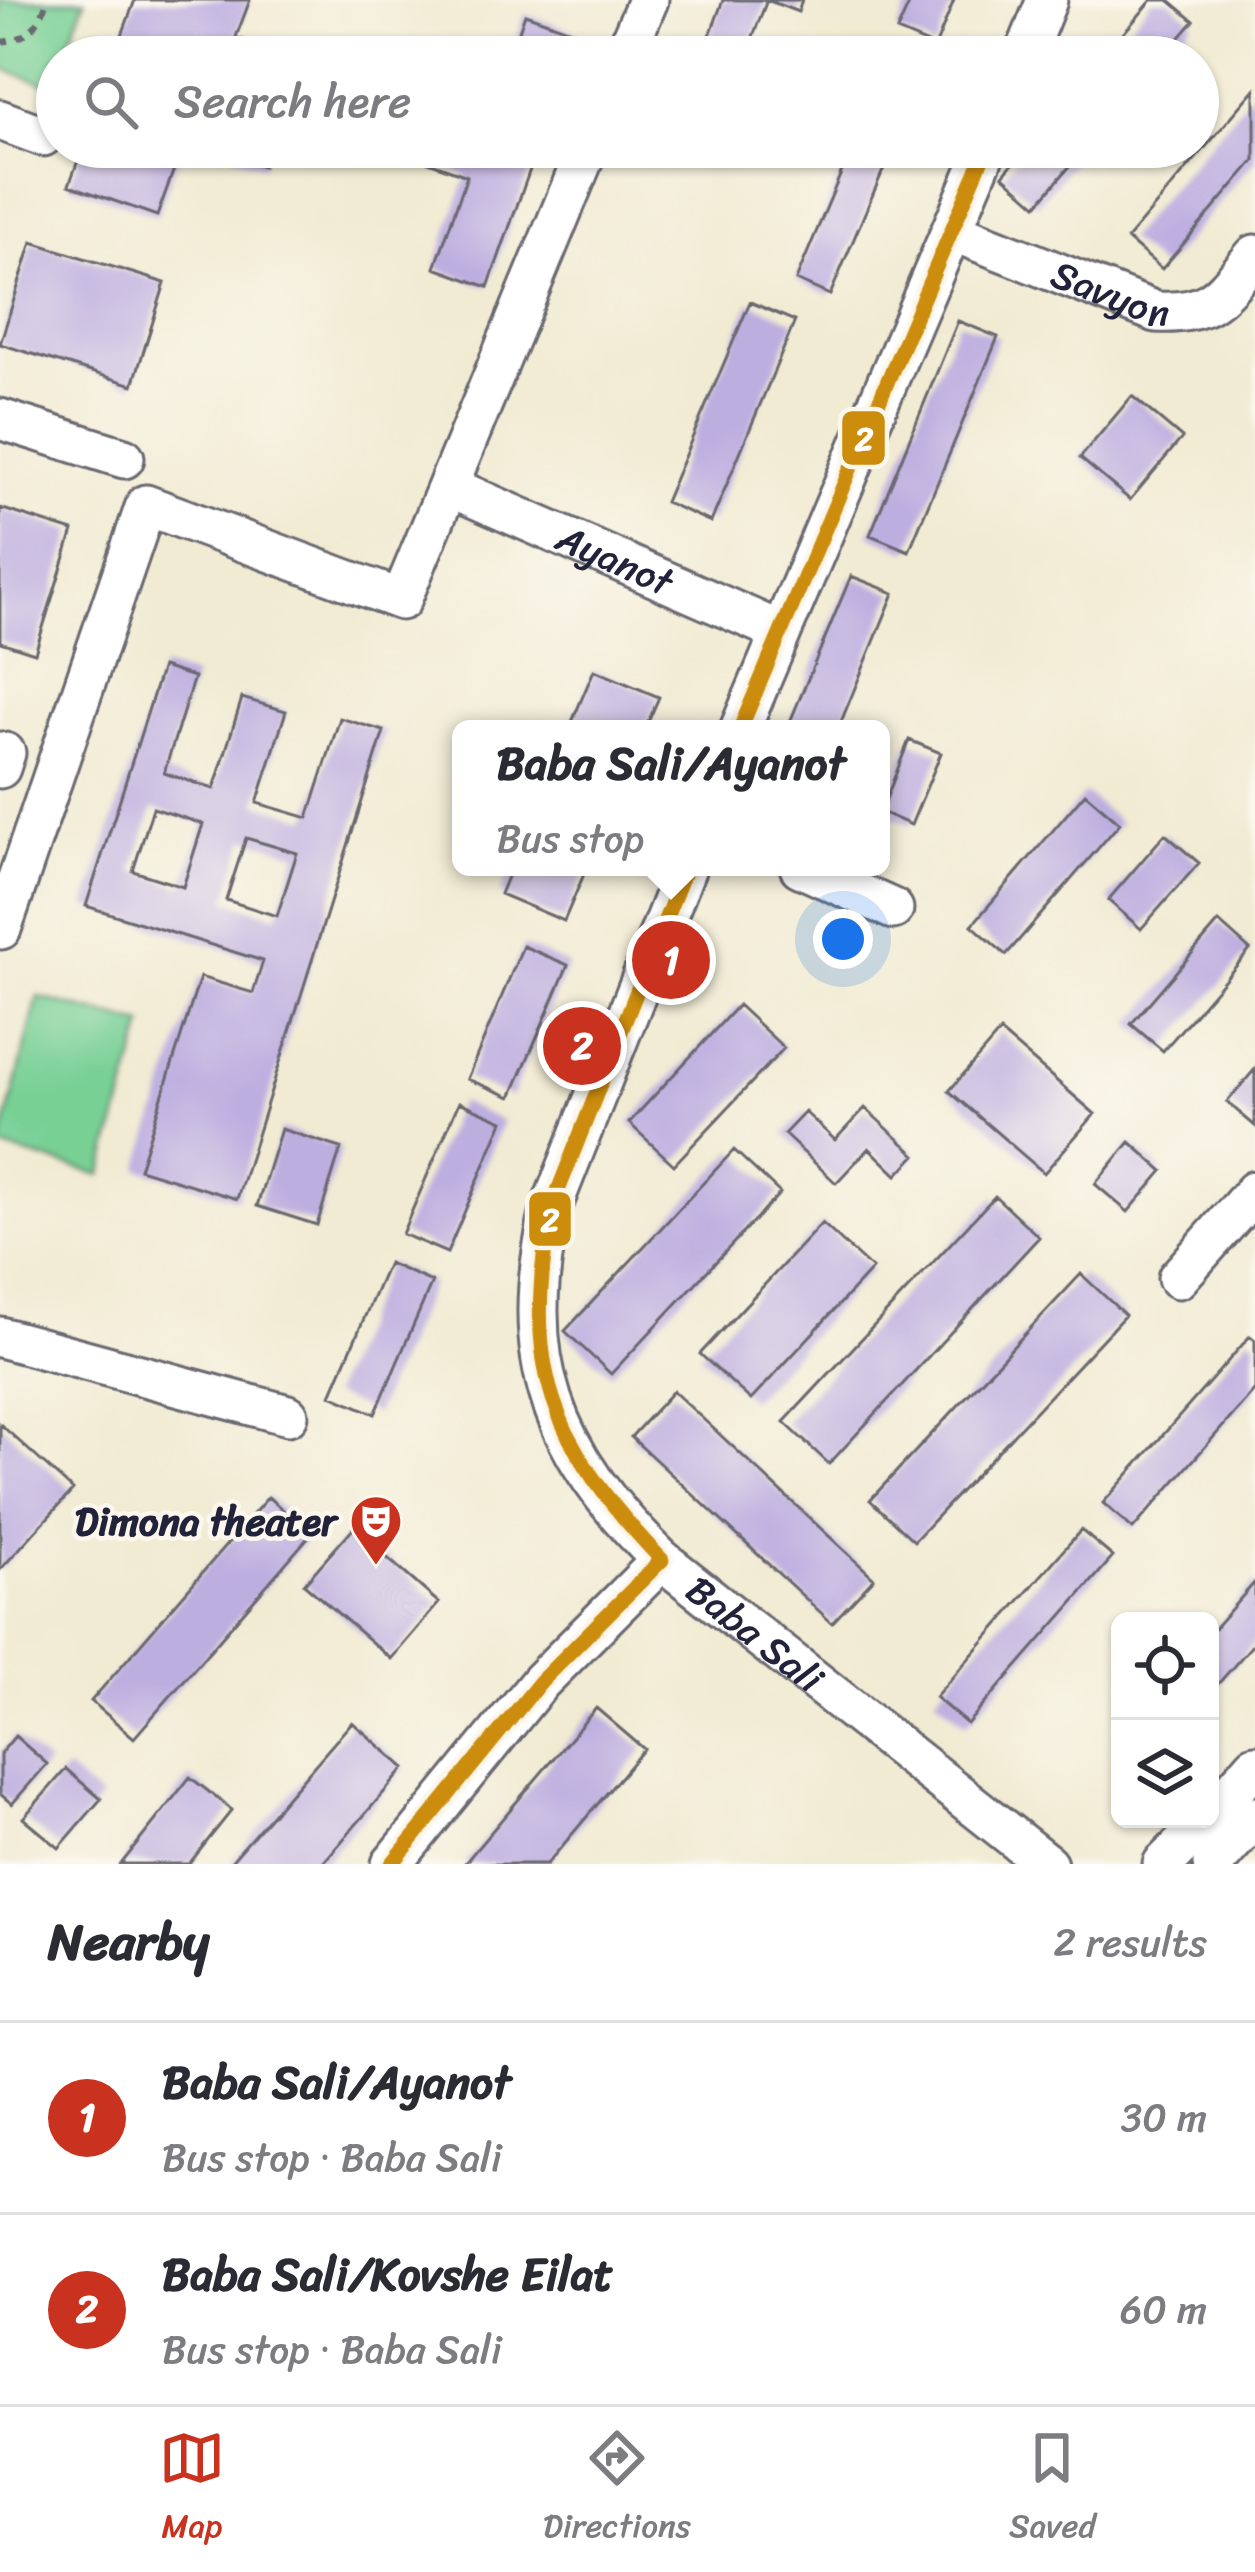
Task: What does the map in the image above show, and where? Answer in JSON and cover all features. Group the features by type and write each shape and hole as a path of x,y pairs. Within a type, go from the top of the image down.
{"street":[{"path":"633,36 648,0"},
{"path":"1032,36 1047,0"},
{"path":"0,120 36,133"},
{"path":"1,929 146,506 401,600 580,168"},
{"path":"744,720 978,168"},
{"name":"Savyon","path":"952,231 1156,312 1186,314 1219,298 1255,255"},
{"path":"0,419 124,458"},
{"name":"Ayanot","path":"450,488 779,631"},
{"path":"0,752 5,753 0,768"},
{"name":"Baba Sali","path":"682,876 552,1206 540,1257 537,1309 538,1350 548,1392 584,1470 662,1559 1047,1864"},
{"path":"820,876 893,909"},
{"path":"1178,1278 1255,1191"},
{"path":"0,1336 288,1414"},
{"path":"392,1864 541,1681 662,1559"},
{"path":"426,1864 589,1663 662,1559"},
{"path":"1219,1807 1255,1766"},
{"path":"1214,1864 1255,1817"},
{"path":"1163,1864 1199,1828"}],"path":[{"path":"0,43 29,33 42,19 47,0"}],"green space":[{"path":"0,0 85,0 71,36 36,36 36,80 0,68"},
{"path":"38,997 144,1025 102,1175 0,1147"}],"building":[{"path":"135,0 250,0 236,36 122,36"},
{"path":"723,0 767,0 753,36 710,36"},
{"path":"767,0 802,0 798,12"},
{"path":"911,0 954,0 939,36 897,31"},
{"path":"1152,0 1169,0 1194,21 1181,36 1121,36"},
{"path":"525,14 579,33 578,36 517,36"},
{"path":"1255,89 1255,160 1162,269 1127,239 1188,168 1219,168 1219,131"},
{"path":"75,168 174,168 157,216 69,185"},
{"path":"445,168 530,168 488,287 435,268 467,176"},
{"path":"843,168 884,168 830,295 796,280"},
{"path":"1009,168 1068,168 1037,205 1003,175"},
{"path":"32,242 165,283 133,385 0,344"},
{"path":"750,302 795,321 711,522 665,502"},
{"path":"958,321 998,337 909,551 870,535"},
{"path":"1132,396 1182,438 1130,500 1080,458"},
{"path":"0,508 73,531 35,653 0,642"},
{"path":"851,576 894,593 842,720 791,720"},
{"path":"162,667 194,677 164,773 214,789 242,698 286,711 257,803 308,818 340,718 384,731 237,1199 139,1169 200,977 253,993 263,961 86,906","holes":["153,808 203,824 183,887 133,871","246,838 297,853 277,916 226,900"]},
{"path":"594,670 659,697 649,720 573,720"},
{"path":"909,740 941,753 911,825 890,816 890,789"},
{"path":"1085,793 1120,823 1006,955 972,925"},
{"path":"1165,834 1199,863 1141,929 1108,900"},
{"path":"507,876 583,876 564,921 500,894"},
{"path":"1219,922 1250,950 1163,1051 1131,1024"},
{"path":"523,946 568,965 511,1097 467,1079"},
{"path":"738,1005 784,1048 674,1165 629,1123"},
{"path":"1000,1032 1095,1114 1044,1173 949,1091"},
{"path":"1255,1069 1255,1126 1227,1102"},
{"path":"459,1102 503,1121 447,1253 402,1234"},
{"path":"865,1108 916,1155 897,1175 869,1148 836,1183 784,1134 805,1112 835,1140"},
{"path":"281,1129 341,1148 317,1225 257,1206"},
{"path":"1130,1142 1163,1171 1128,1212 1095,1184"},
{"path":"734,1150 780,1193 611,1374 565,1331"},
{"path":"995,1196 1039,1237 829,1464 784,1422"},
{"path":"822,1223 872,1269 751,1400 700,1354"},
{"path":"388,1263 432,1282 375,1414 331,1395"},
{"path":"1081,1274 1125,1315 914,1541 870,1500"},
{"path":"1250,1336 1255,1340 1255,1390 1133,1529 1103,1503"},
{"path":"673,1391 874,1578 832,1623 631,1437"},
{"path":"0,1424 73,1490 0,1570"},
{"path":"268,1497 311,1534 134,1738 91,1701"},
{"path":"353,1528 439,1603 391,1659 304,1584"},
{"path":"1081,1530 1113,1557 967,1724 935,1697"},
{"path":"1255,1582 1255,1642 1219,1683 1219,1623"},
{"path":"596,1708 644,1749 547,1864 464,1864"},
{"path":"352,1722 405,1768 322,1864 229,1864"},
{"path":"15,1736 47,1764 12,1804 0,1794 0,1754"},
{"path":"66,1769 101,1799 59,1848 23,1818"},
{"path":"190,1777 232,1810 189,1864 121,1864"}],"transit line":[{"name":"2","path":"744,720 978,168"},
{"name":"2","path":"662,1560 593,1478 570,1439 553,1400 540,1313 552,1206 682,876"},
{"name":"2","path":"392,1864 541,1681 662,1560"}],"place":[{"name":"Baba Sali/Ayanot","path":"671,960"},
{"name":"Baba Sali/Kovshe Eilat","path":"582,1046"},
{"name":"Dimona theater","path":"376,1567"}]}
